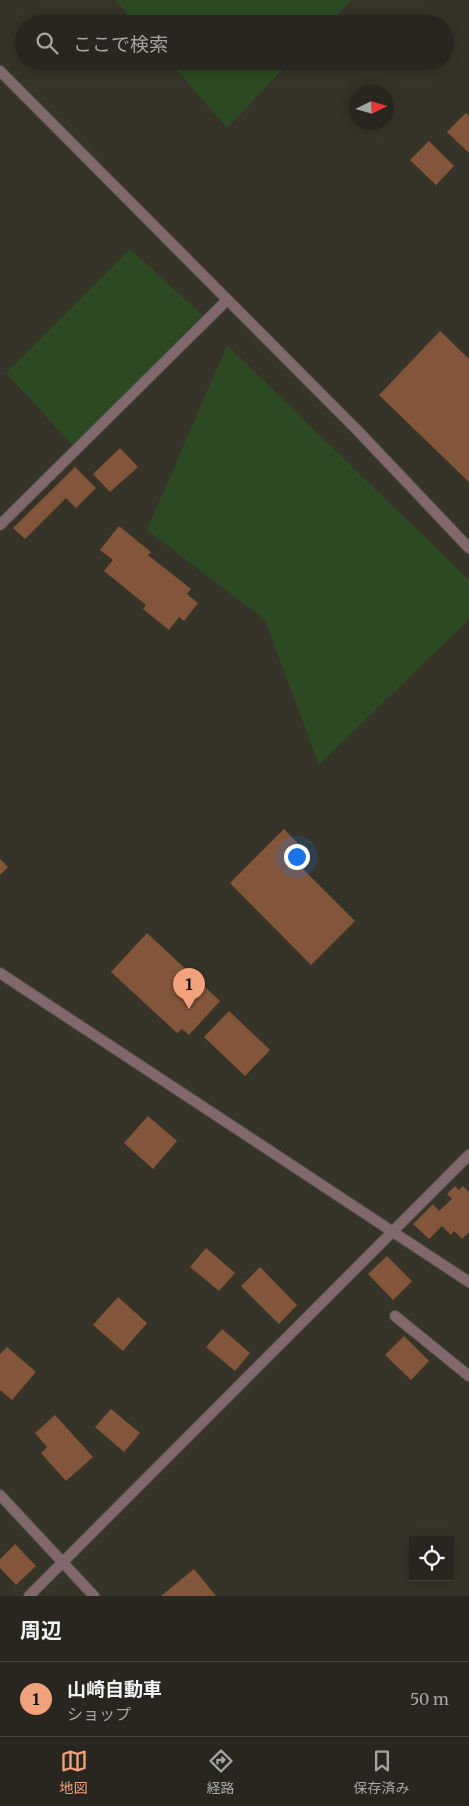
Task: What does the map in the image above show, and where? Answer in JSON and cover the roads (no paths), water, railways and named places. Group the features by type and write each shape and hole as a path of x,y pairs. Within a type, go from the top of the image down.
{"street":[{"path":"0,71 226,301 358,431 469,548"},
{"path":"0,525 226,301"},
{"path":"0,972 469,1282"},
{"path":"29,1596 469,1155"},
{"path":"395,1316 469,1376"},
{"path":"0,1495 64,1561 94,1596"}],"place":[{"name":"山崎自動車","path":"189,1009"}]}
